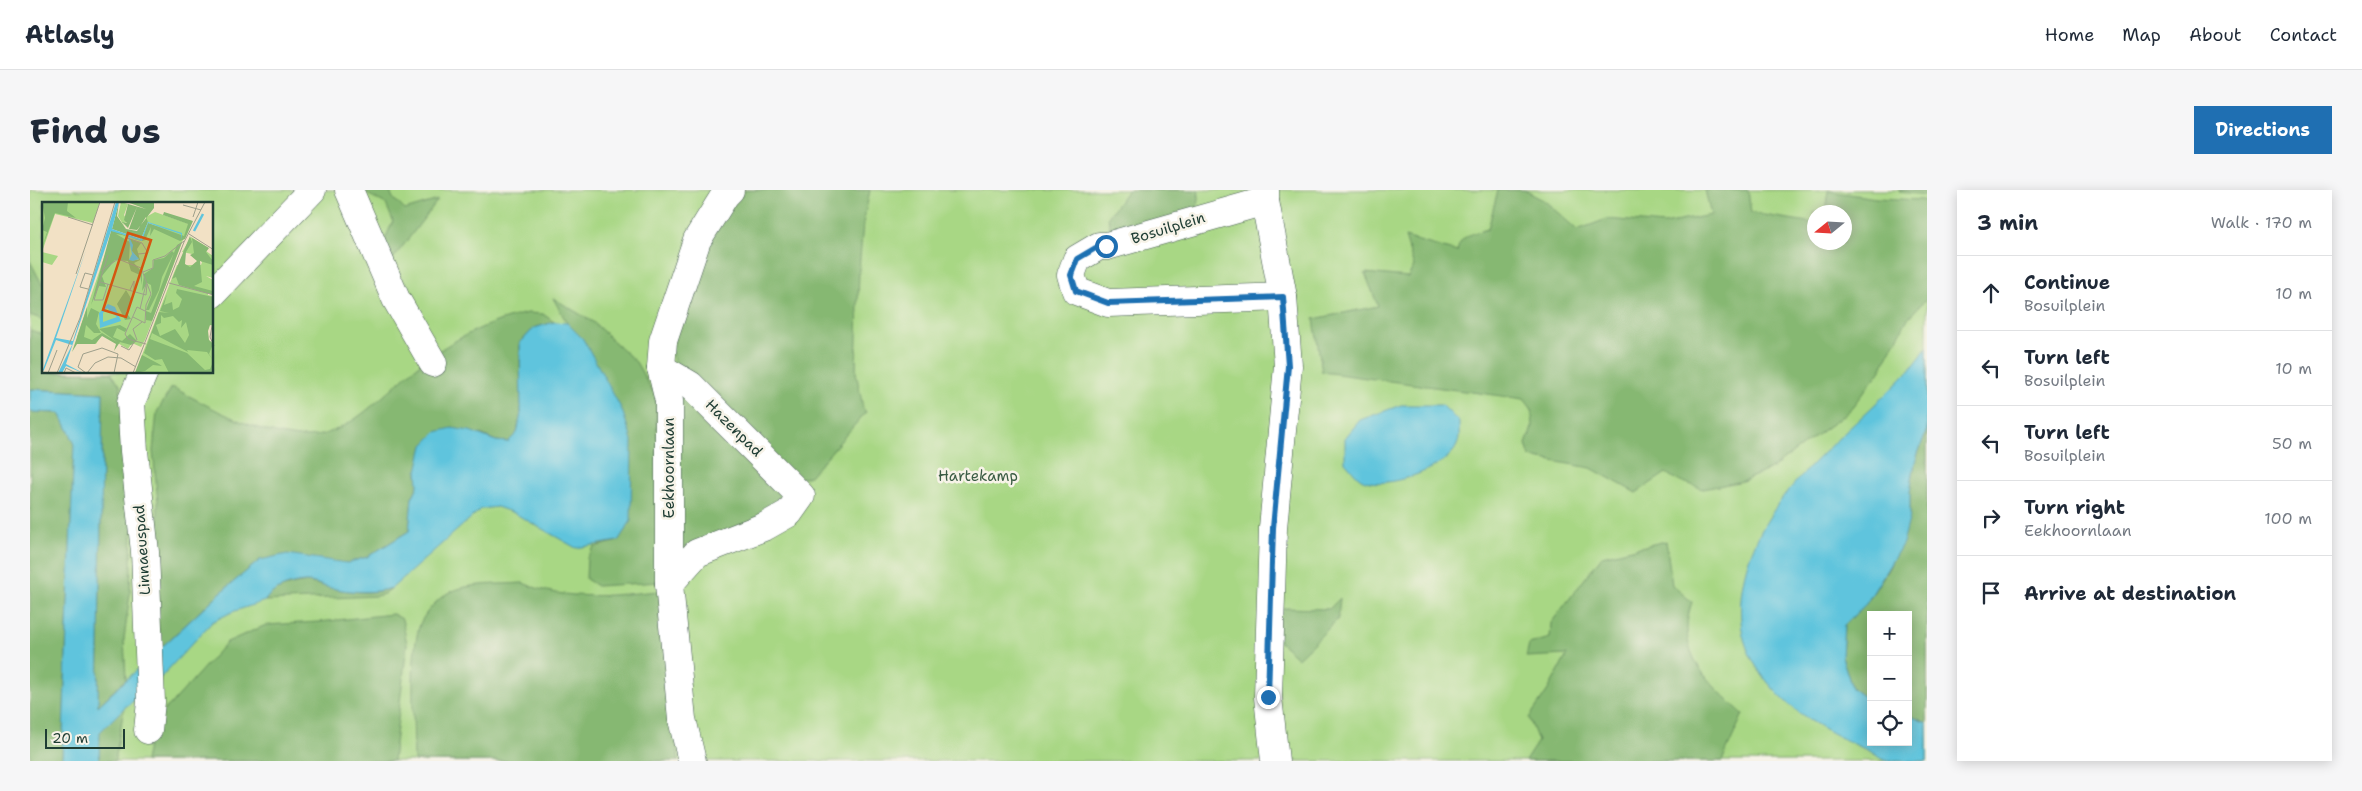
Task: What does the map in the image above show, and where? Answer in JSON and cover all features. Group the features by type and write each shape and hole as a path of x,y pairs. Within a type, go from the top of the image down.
{"lane":[{"path":"214,292 312,190"},
{"path":"349,190 396,299 432,363"},
{"name":"Eekhoornlaan","path":"692,761 682,719 669,584 669,401 661,368 663,341 697,240 730,190"},
{"path":"1265,195 1283,297 1288,366 1273,528 1268,697 1275,761"},
{"name":"Bosuilplein","path":"1265,195 1106,246 1099,246 1077,259 1071,275 1076,291 1108,303 1283,297"},
{"name":"Hazenpad","path":"661,368 690,385 801,496 789,513 766,526 697,553 669,584"},
{"name":"Linnaeuspad","path":"143,374 131,402 134,452 145,552 151,702 148,730"}],"green space":[{"name":"Hartekamp","path":"30,190 1927,190 1927,761 95,761 30,399"},
{"path":"360,190 389,190 393,198 405,210 438,200 393,259 382,246 393,221 386,204"},
{"path":"746,190 870,190 863,224 859,270 856,372 863,408 866,412 810,476 799,479 675,363 671,351 691,286 708,246 731,208"},
{"path":"1128,190 1199,190 1197,209 1112,240 1108,217"},
{"path":"1498,190 1524,190 1545,201 1577,230 1607,219 1664,224 1711,215 1705,190 1748,190 1751,213 1807,222 1807,250 1852,250 1852,205 1826,205 1828,191 1876,198 1922,200 1927,202 1927,298 1908,318 1880,371 1848,412 1771,469 1743,481 1703,489 1675,479 1666,473 1636,493 1591,468 1530,457 1526,444 1533,425 1531,408 1524,399 1322,372 1314,319 1378,306 1365,273 1408,277 1414,266 1405,237 1457,252 1464,238 1488,229"},
{"path":"1900,190 1927,190 1927,195 1899,192"},
{"path":"30,261 42,284 42,319 30,315"},
{"path":"553,298 593,322 636,362 656,397 659,582 597,586 586,579 587,558 594,547 618,541 583,339 567,323"},
{"path":"528,313 543,314 554,322 534,328 520,343 521,413 517,433 509,442 496,441 481,434 417,471 418,486 412,498 409,531 367,557 347,563 260,560 219,594 155,653 158,503 153,451 157,412 172,387 245,423 275,433 310,437 329,433 345,425 444,347 485,326"},
{"path":"30,330 42,334 42,374 112,374 120,385 133,504 130,594 124,639 126,679 98,706 103,393 30,389"},
{"path":"680,395 789,492 785,506 679,552"},
{"path":"30,412 60,413 74,441 62,761 30,761"},
{"path":"1927,429 1927,723 1912,717 1912,611 1867,611 1867,699 1852,688 1842,657 1844,625 1866,604 1889,568 1910,516 1910,492 1915,462"},
{"path":"1666,541 1672,585 1692,602 1688,620 1688,637 1691,652 1707,678 1743,714 1722,761 1525,761 1538,741 1529,718 1548,690 1567,655 1526,657 1529,644 1550,638 1551,623 1602,556"},
{"path":"308,582 361,592 382,591 392,588 384,594 376,596 265,601 272,592 278,589"},
{"path":"523,583 556,593 590,596 659,591 679,761 414,761 414,654 422,620 440,599 456,589"},
{"path":"1340,598 1338,619 1298,658 1276,639 1278,608 1329,609"},
{"path":"393,614 402,619 407,644 393,761 145,761 153,720 174,701 227,642 266,625 319,622"},
{"path":"124,708 115,761 99,761 99,732"}],"water":[{"path":"554,322 567,323 583,339 622,410 632,440 631,521 618,541 576,548 514,513 497,507 481,509 392,588 369,592 353,591 307,582 283,587 272,593 265,601 232,612 212,622 151,688 124,708 100,732 99,761 62,761 74,442 60,413 30,412 30,389 103,393 98,706 219,594 260,560 287,554 347,563 367,557 409,531 412,498 418,486 417,471 423,445 436,432 452,428 470,431 496,441 508,442 517,433 521,413 520,343 534,328"},
{"path":"1927,347 1927,429 1915,462 1910,492 1910,516 1903,543 1866,604 1844,625 1842,657 1852,688 1867,699 1867,746 1912,746 1912,717 1927,723 1927,761 1889,761 1833,734 1799,713 1768,683 1752,659 1743,634 1741,620 1742,589 1748,561 1759,535 1773,511 1790,488 1809,467 1915,364"},
{"path":"1401,405 1442,405 1459,422 1457,445 1442,462 1414,476 1384,482 1371,482 1361,479 1345,462 1345,438 1360,420"}],"route":[{"path":"1106,246 1099,246 1077,259 1071,275 1076,291 1090,298 1108,303 1283,297 1288,366 1273,528 1268,697"}]}
